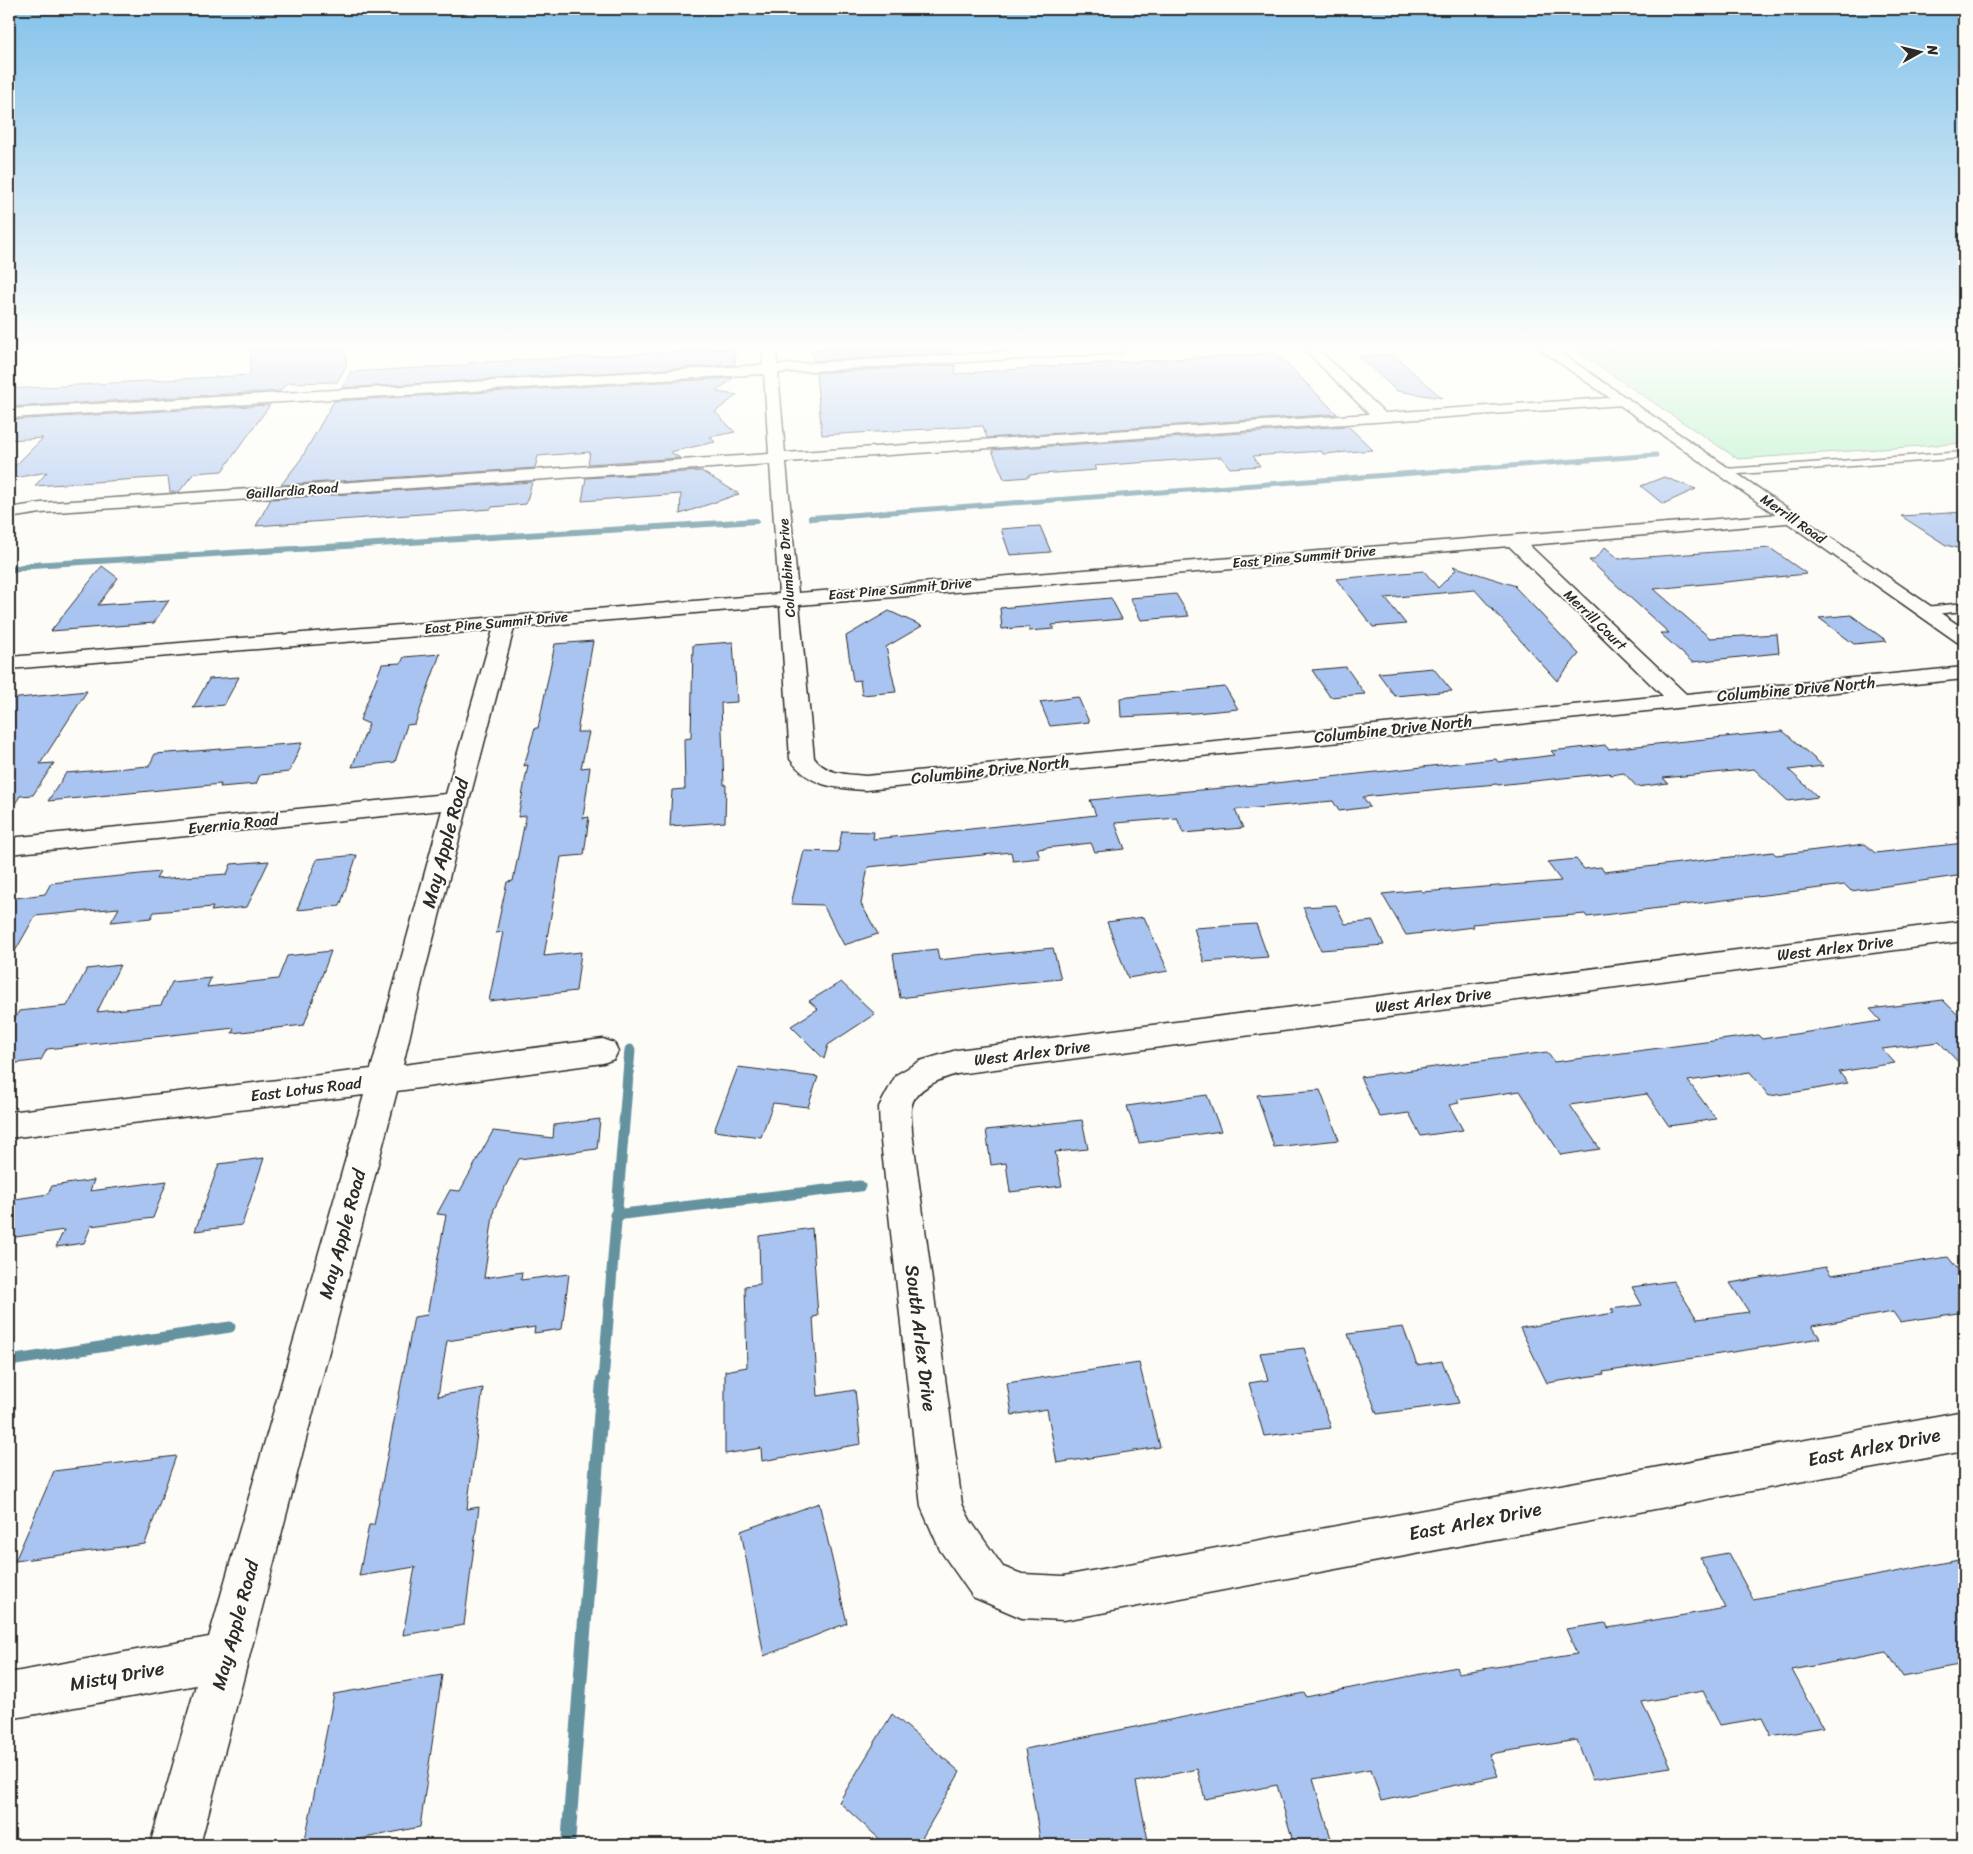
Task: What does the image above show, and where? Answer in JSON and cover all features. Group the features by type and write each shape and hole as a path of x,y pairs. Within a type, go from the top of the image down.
{"street":[{"name":"Columbine Drive","path":"777,436 802,759 808,768 822,777"},
{"name":"Gaillardia Road","path":"9,513 52,507 1109,436"},
{"name":"Merrill Road","path":"1673,436 1964,638"},
{"name":"East Pine Summit Drive","path":"9,663 1791,518"},
{"name":"Merrill Court","path":"1513,540 1679,700"},
{"name":"May Apple Road","path":"175,1845 384,1080 410,974 505,622"},
{"name":"Columbine Drive North","path":"822,777 842,782 866,783 1964,672"},
{"name":"Evernia Road","path":"9,846 457,801"},
{"name":"West Arlex Drive","path":"907,1084 931,1070 957,1062 1964,931"},
{"name":"East Lotus Road","path":"9,1125 384,1080 604,1051"},
{"name":"South Arlex Drive","path":"907,1084 895,1107 896,1132 942,1507 955,1535 988,1582"},
{"name":"East Arlex Drive","path":"988,1582 1022,1596 1064,1598 1964,1431"},
{"name":"Misty Drive","path":"9,1696 226,1657"}],"lane":[{"path":"1725,472 1964,454"},
{"path":"1925,611 1964,608"}],"green space":[{"path":"1703,436 1964,436 1964,443 1738,459"}],"building":[{"path":"9,436 248,436 222,471 194,473 179,492 170,492 168,477 35,486 47,472 9,479 9,472 43,438 9,440"},
{"path":"314,436 717,436 710,437 715,442 670,452 680,458 588,464 590,452 538,456 535,468 281,485 301,459"},
{"path":"986,436 1023,436 987,438"},
{"path":"1207,436 1358,436 1373,450 1323,454 1321,451 1253,456 1260,466 1230,468 1221,457 1094,466 1096,470 1028,475 1029,477 1004,479 992,450"},
{"path":"701,471 739,494 680,514 681,494 582,501 586,478"},
{"path":"1664,477 1696,489 1663,504 1641,486"},
{"path":"532,482 526,504 492,507 491,509 256,526 271,499"},
{"path":"1964,512 1964,550 1946,545 1901,516"},
{"path":"1040,526 1051,552 1010,555 1001,529"},
{"path":"1605,547 1619,559 1770,548 1807,574 1654,589 1710,638 1777,634 1779,653 1692,662 1660,633 1669,633 1589,560 1594,560"},
{"path":"102,566 118,578 98,605 169,600 154,623 51,631"},
{"path":"1453,566 1516,586 1514,586 1579,654 1557,681 1475,590 1385,598 1406,624 1373,627 1336,579 1424,571 1438,588 1456,570"},
{"path":"1176,594 1189,616 1141,620 1130,598"},
{"path":"1111,598 1122,619 1052,625 1054,629 1029,631 1029,627 1002,629 1000,608"},
{"path":"889,611 922,626 886,647 896,692 862,695 860,680 853,681 846,636"},
{"path":"1851,615 1887,641 1854,644 1819,618"},
{"path":"593,641 577,732 589,732 581,768 590,767 583,818 589,817 584,855 561,857 544,956 581,952 576,991 489,1001 503,932 496,933 507,882 513,881 526,816 518,817 528,765 524,766 535,728 538,728 555,644"},
{"path":"733,642 737,702 721,703 724,785 726,785 725,822 670,826 672,790 685,789 684,739 691,738 693,645"},
{"path":"440,654 415,724 407,725 395,762 352,767 369,724 360,720 382,664 401,663 404,657"},
{"path":"1346,667 1365,694 1330,697 1312,670"},
{"path":"1433,668 1452,691 1395,696 1378,673"},
{"path":"239,677 224,705 193,708 209,679"},
{"path":"1225,687 1238,709 1121,717 1120,698"},
{"path":"87,691 40,764 54,763 33,795 20,796 9,813 9,699"},
{"path":"1078,697 1089,722 1050,726 1040,702"},
{"path":"1783,731 1823,766 1789,770 1818,797 1788,801 1754,769 1663,778 1668,783 1637,787 1624,773 1611,775 1609,773 1451,788 1363,797 1370,807 1339,811 1333,801 1235,810 1243,828 1183,833 1177,818 1115,823 1125,849 1095,852 1091,843 1037,849 1040,858 1013,861 1011,852 868,867 861,904 878,934 844,945 823,905 791,904 804,851 838,852 842,831 874,832 873,839 935,833 1096,815 1090,800 1266,784 1496,759 1498,762 1555,755 1551,751 1605,745 1608,749"},
{"path":"302,743 289,772 260,775 256,784 220,787 221,784 48,801 66,773 149,766 155,754"},
{"path":"1964,843 1964,875 1851,891 1845,885 1587,917 1585,914 1472,924 1474,927 1406,935 1382,894 1561,881 1547,862 1576,859 1584,869 1601,867 1604,872 1773,852 1776,855 1865,844 1875,853"},
{"path":"357,855 340,906 297,910 317,859"},
{"path":"269,861 247,907 211,911 213,907 154,912 151,918 111,922 119,908 35,916 9,962 9,899 45,894 51,883 160,872 156,879 227,874 231,864"},
{"path":"1336,905 1345,924 1373,921 1384,945 1321,950 1303,907"},
{"path":"1144,917 1168,971 1128,978 1107,922"},
{"path":"1256,924 1268,957 1204,962 1194,928"},
{"path":"1053,948 1061,979 900,998 893,954 937,949 939,960"},
{"path":"331,951 304,1025 232,1033 234,1028 47,1049 41,1060 9,1064 9,1029 19,1011 67,1006 87,969 120,965 97,1012 161,1005 172,982 211,978 207,987 278,979 287,956"},
{"path":"841,982 875,1014 828,1045 824,1059 791,1026 818,1009 809,1001"},
{"path":"1943,1000 1964,1021 1964,1068 1939,1042 1882,1049 1895,1063 1839,1072 1848,1083 1804,1091 1769,1096 1750,1072 1688,1081 1716,1119 1669,1126 1647,1094 1570,1105 1600,1149 1561,1155 1520,1091 1457,1100 1459,1103 1449,1105 1463,1130 1421,1136 1409,1113 1380,1117 1360,1077 1547,1052 1554,1062 1758,1035 1762,1039 1881,1021 1870,1009"},
{"path":"738,1067 818,1077 808,1107 773,1103 761,1137 714,1131"},
{"path":"1320,1090 1339,1140 1274,1147 1257,1095"},
{"path":"1207,1095 1221,1131 1139,1143 1127,1106"},
{"path":"600,1119 597,1149 519,1159 494,1209 484,1278 522,1272 521,1280 569,1274 562,1329 534,1333 535,1327 447,1341 438,1396 483,1388 467,1509 479,1507 464,1625 403,1635 415,1567 359,1576 369,1525 374,1525 414,1317 427,1315 446,1215 437,1214 450,1190 460,1191 493,1131 553,1138 554,1125"},
{"path":"1082,1120 1088,1149 1055,1152 1062,1186 1010,1192 1006,1163 991,1165 986,1130"},
{"path":"264,1158 242,1225 195,1231 219,1164"},
{"path":"94,1180 90,1191 167,1181 153,1218 91,1226 84,1243 56,1247 64,1230 9,1238 9,1200 48,1194 52,1186"},
{"path":"812,1228 818,1316 813,1317 818,1396 855,1390 861,1444 762,1461 761,1448 725,1454 725,1371 747,1367 745,1286 760,1284 759,1236"},
{"path":"1948,1257 1964,1277 1964,1312 1900,1322 1893,1312 1812,1326 1820,1338 1603,1372 1604,1374 1547,1383 1520,1328 1614,1313 1611,1309 1642,1305 1632,1287 1673,1281 1697,1319 1749,1312 1730,1283 1826,1267 1831,1275"},
{"path":"1403,1327 1417,1365 1442,1361 1459,1403 1377,1414 1348,1334"},
{"path":"1304,1348 1331,1428 1264,1436 1249,1383 1268,1380 1260,1353"},
{"path":"1139,1363 1160,1447 1057,1463 1047,1409 1012,1415 1007,1383"},
{"path":"176,1456 145,1544 15,1561 54,1471"},
{"path":"819,1503 847,1623 764,1656 741,1531"},
{"path":"1728,1553 1753,1599 1964,1559 1964,1665 1903,1677 1887,1652 1792,1670 1823,1727 1771,1736 1762,1718 1720,1725 1703,1691 1642,1702 1671,1767 1592,1779 1577,1740 1489,1754 1498,1776 1381,1801 1371,1769 1313,1779 1333,1845 1294,1845 1277,1785 1205,1799 1197,1769 1136,1782 1149,1845 1041,1845 1025,1749 1304,1693 1306,1697 1456,1667 1458,1673 1577,1654 1566,1629 1606,1623 1608,1628 1726,1608 1700,1558"},
{"path":"442,1675 420,1827 330,1845 304,1845 334,1694"},
{"path":"892,1714 960,1772 918,1845 886,1845 839,1802"}],"waterway":[{"path":"824,517 1656,455"},
{"path":"811,518 841,516"},
{"path":"9,570 32,565 756,521"},
{"path":"617,1215 630,1050"},
{"path":"617,1215 860,1186"},
{"path":"603,1381 617,1215"},
{"path":"9,1361 230,1327"},
{"path":"568,1845 603,1380"}]}
